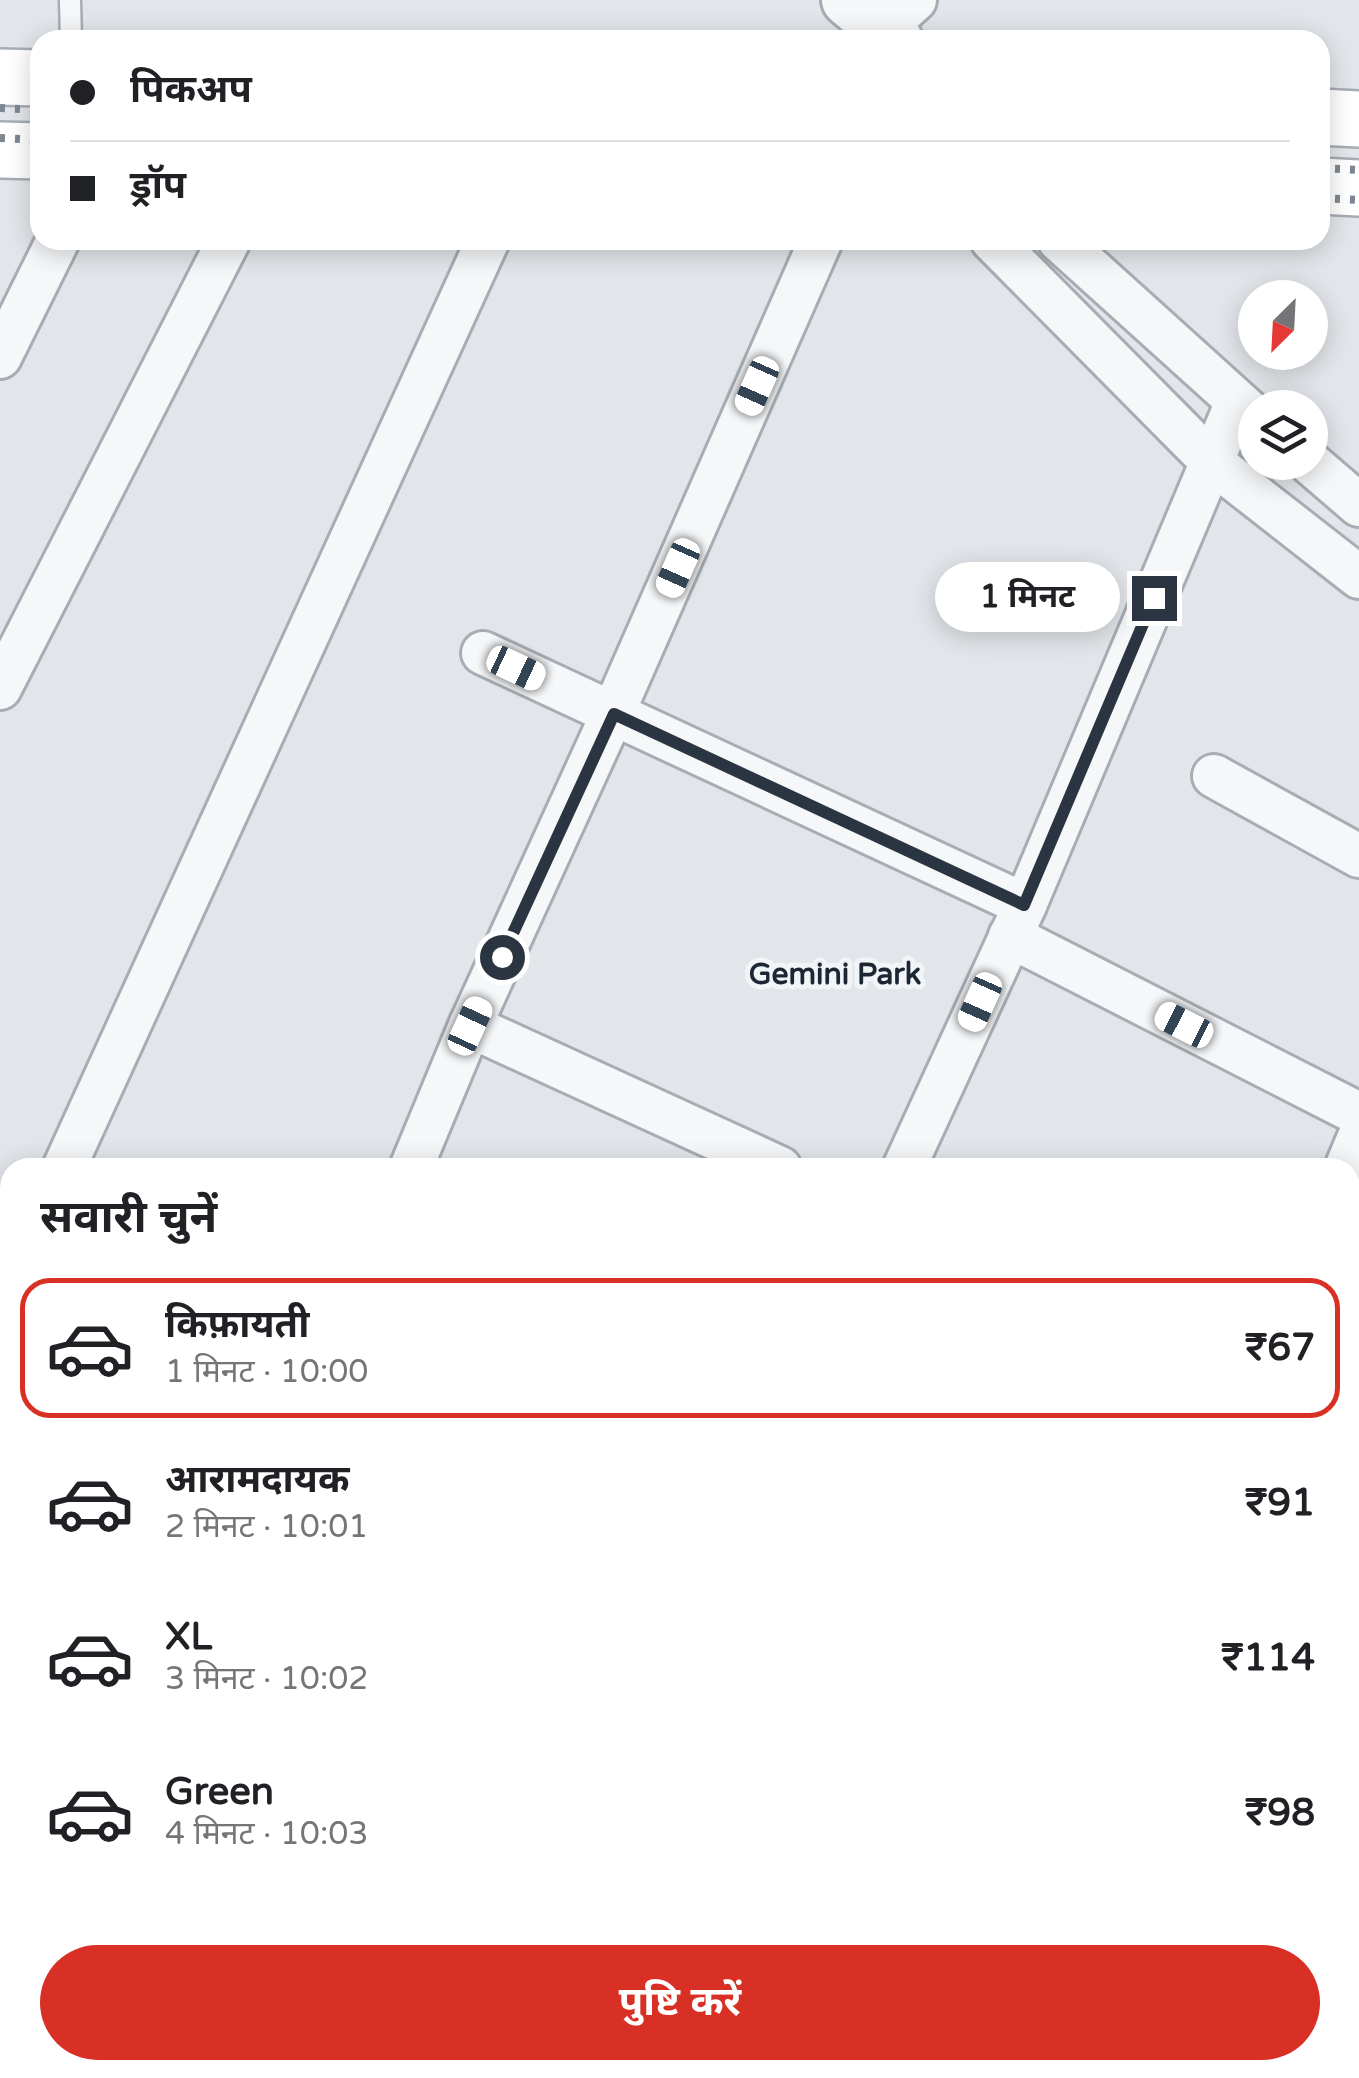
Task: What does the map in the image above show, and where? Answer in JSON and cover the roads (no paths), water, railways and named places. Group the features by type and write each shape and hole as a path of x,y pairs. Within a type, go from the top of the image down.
{"main road":[{"path":"0,78 30,78"},
{"path":"1330,117 1359,118"},
{"path":"0,150 30,150"},
{"path":"1330,187 1359,188"}],"street":[{"path":"0,357 53,250"},
{"path":"0,688 224,250"},
{"path":"69,1158 483,250"},
{"path":"414,1158 817,250"},
{"path":"1002,250 1212,462 1359,577"},
{"path":"1071,250 1238,403"},
{"path":"909,1158 1017,921 1212,462 1238,422"},
{"path":"1328,478 1359,504"},
{"path":"483,653 614,714 1017,921 1359,1114"},
{"path":"1214,776 1359,856"},
{"path":"470,1026 758,1158"}],"lane":[{"path":"70,0 71,30"}],"railway":[{"path":"0,108 30,110"},
{"path":"0,138 30,140"},
{"path":"1330,169 1359,170"},
{"path":"1330,199 1359,200"}],"district":[{"name":"Gemini Park","path":"835,974"}]}
